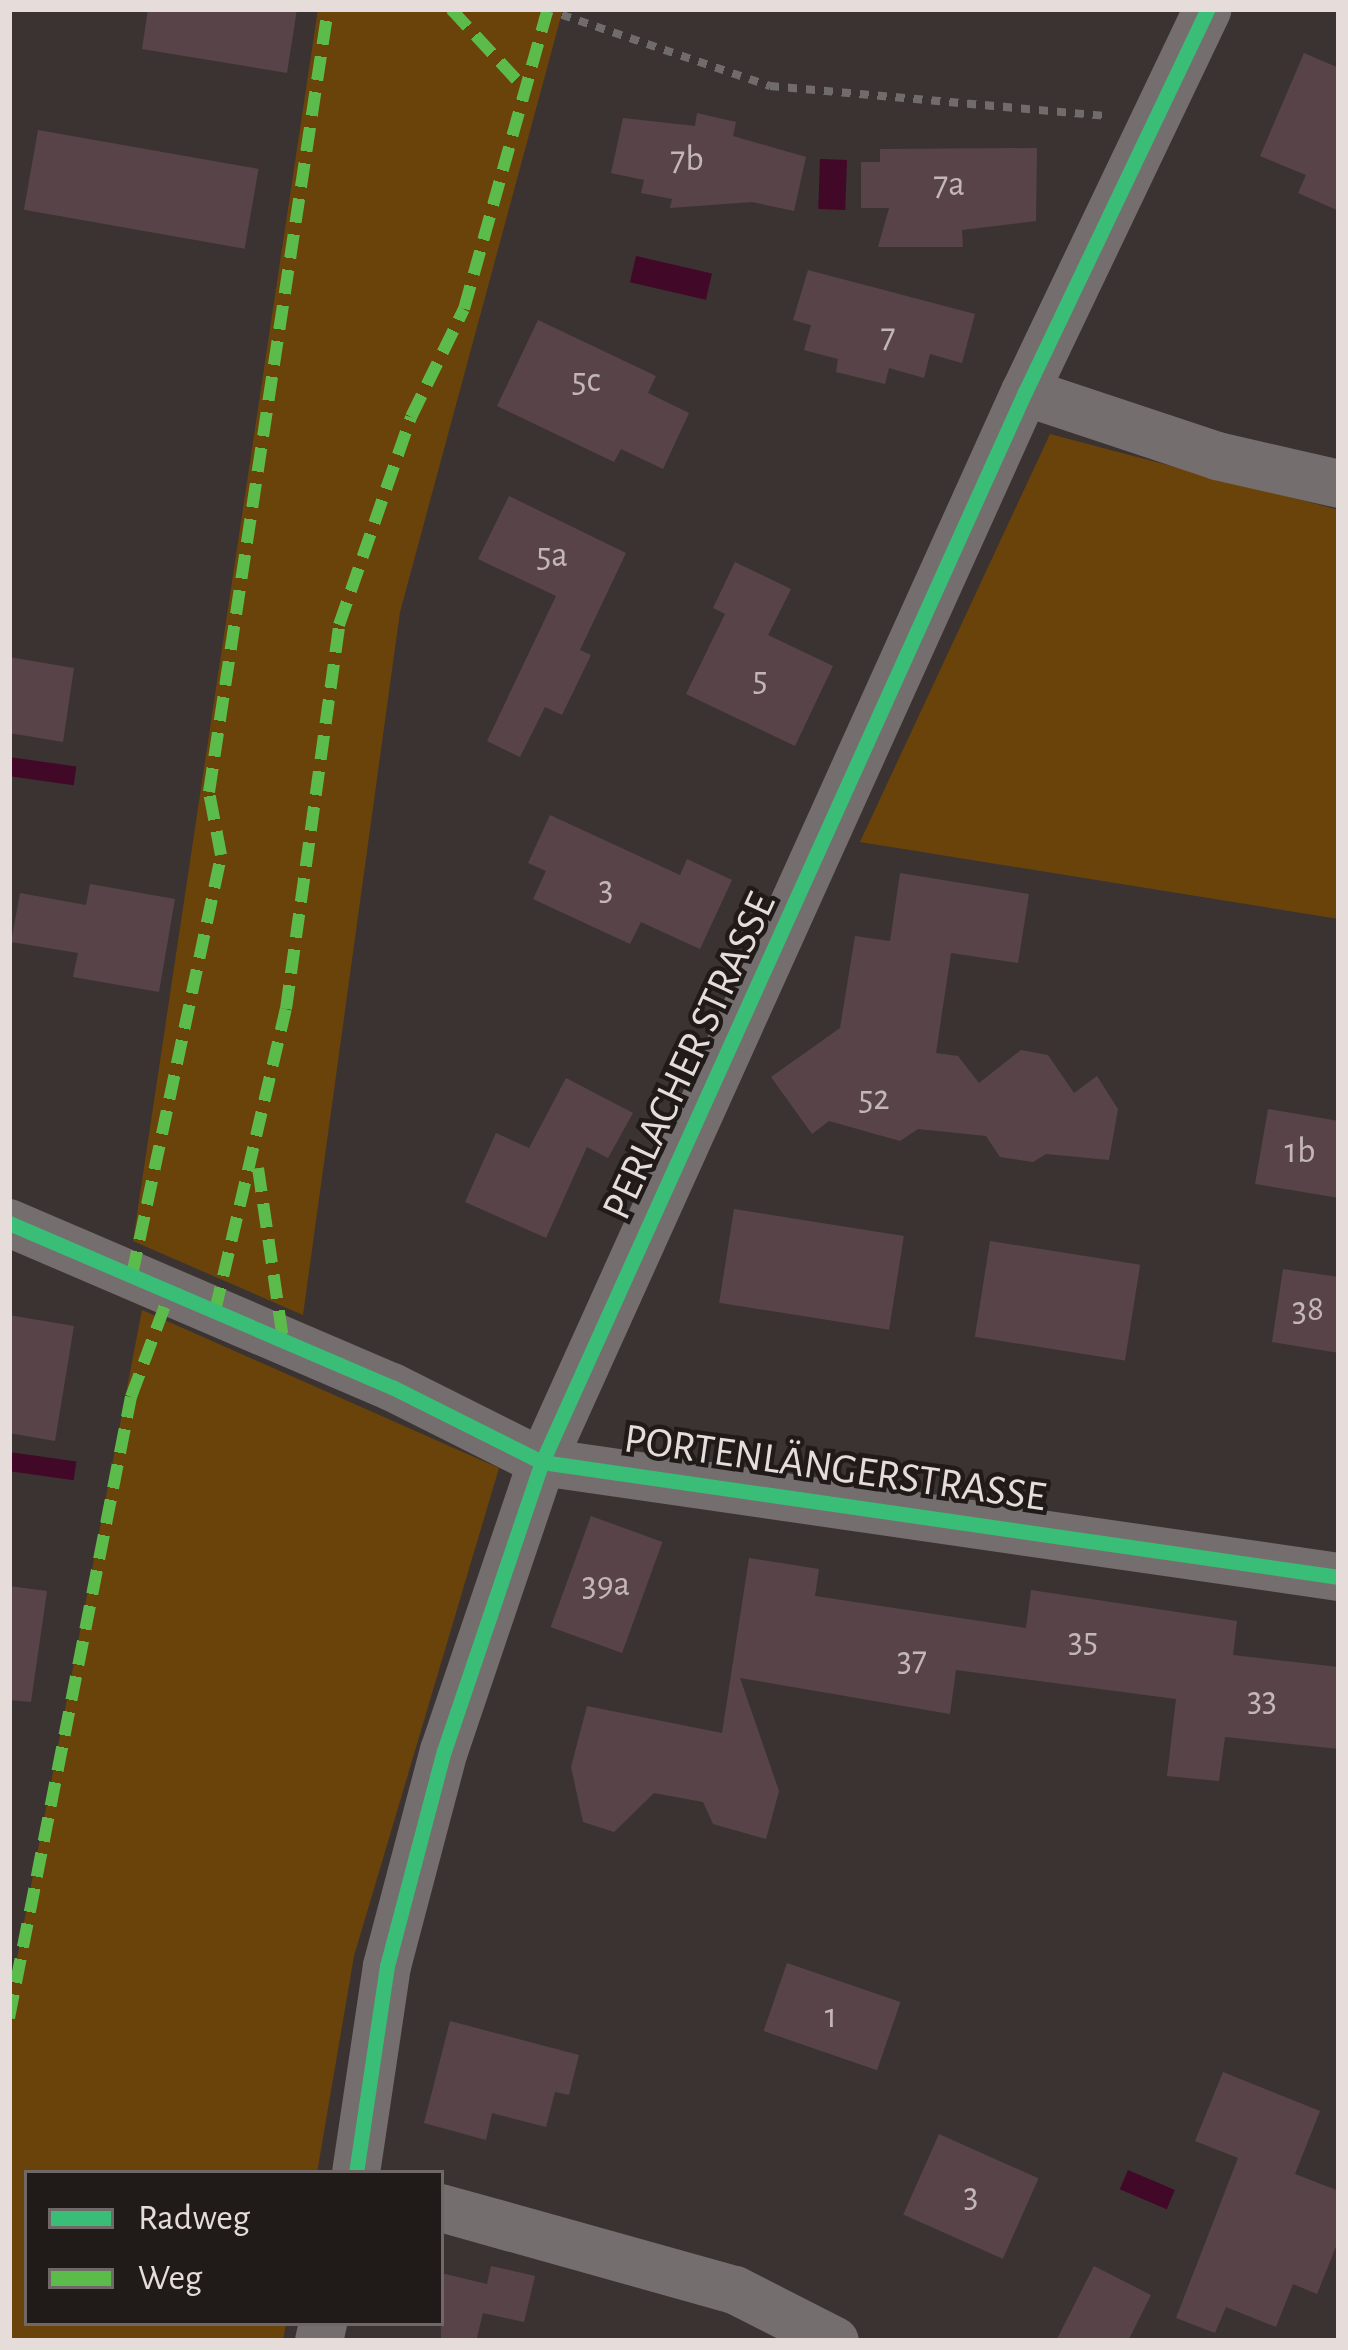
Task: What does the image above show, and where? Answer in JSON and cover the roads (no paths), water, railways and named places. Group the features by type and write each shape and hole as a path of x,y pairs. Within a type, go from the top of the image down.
{"street":[{"name":"PERLACHER STRASSE","path":"357,2170 404,1902 443,1751 542,1462 1025,392 1208,9"},
{"path":"1025,392 1217,455 1339,484"},
{"name":"PORTENLÄNGERSTRASSE","path":"9,1223 392,1387 542,1462 1339,1576"},
{"path":"444,2209 735,2290 835,2341"}]}
